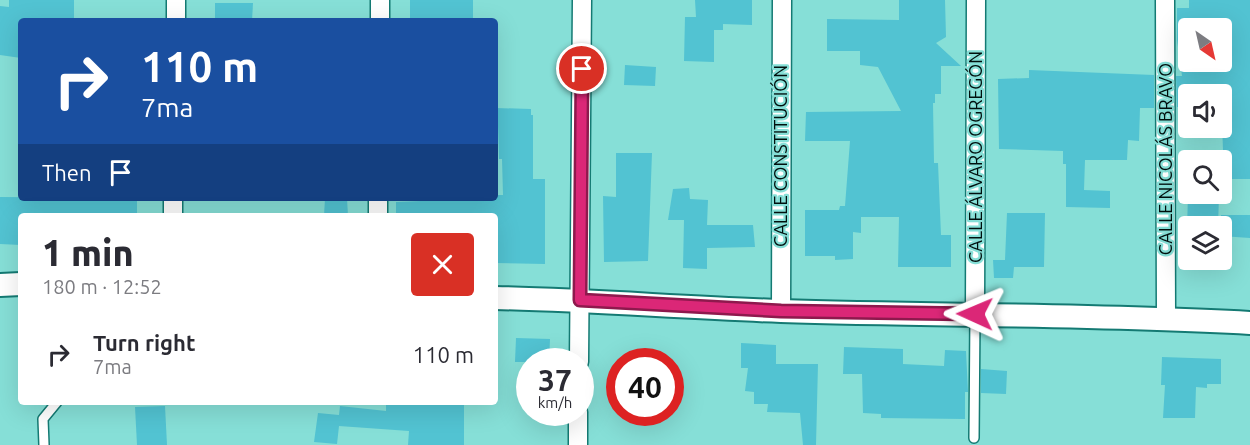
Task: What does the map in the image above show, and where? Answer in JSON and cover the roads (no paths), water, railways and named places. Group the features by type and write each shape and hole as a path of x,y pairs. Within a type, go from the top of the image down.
{"street":[{"path":"176,0 176,18"},
{"path":"380,0 380,18"},
{"path":"579,348 582,0"},
{"name":"CALLE CONSTITUCIÓN","path":"781,311 782,0"},
{"name":"CALLE ÁLVARO OGREGÓN","path":"975,314 976,0"},
{"name":"CALLE NICOLÁS BRAVO","path":"1165,0 1166,318"},
{"path":"0,285 18,284"},
{"path":"498,298 580,300 781,311 1166,318 1250,323"},
{"path":"578,426 578,445"}],"lane":[{"path":"974,438 975,314"},
{"path":"44,445 43,420 55,405"}]}
